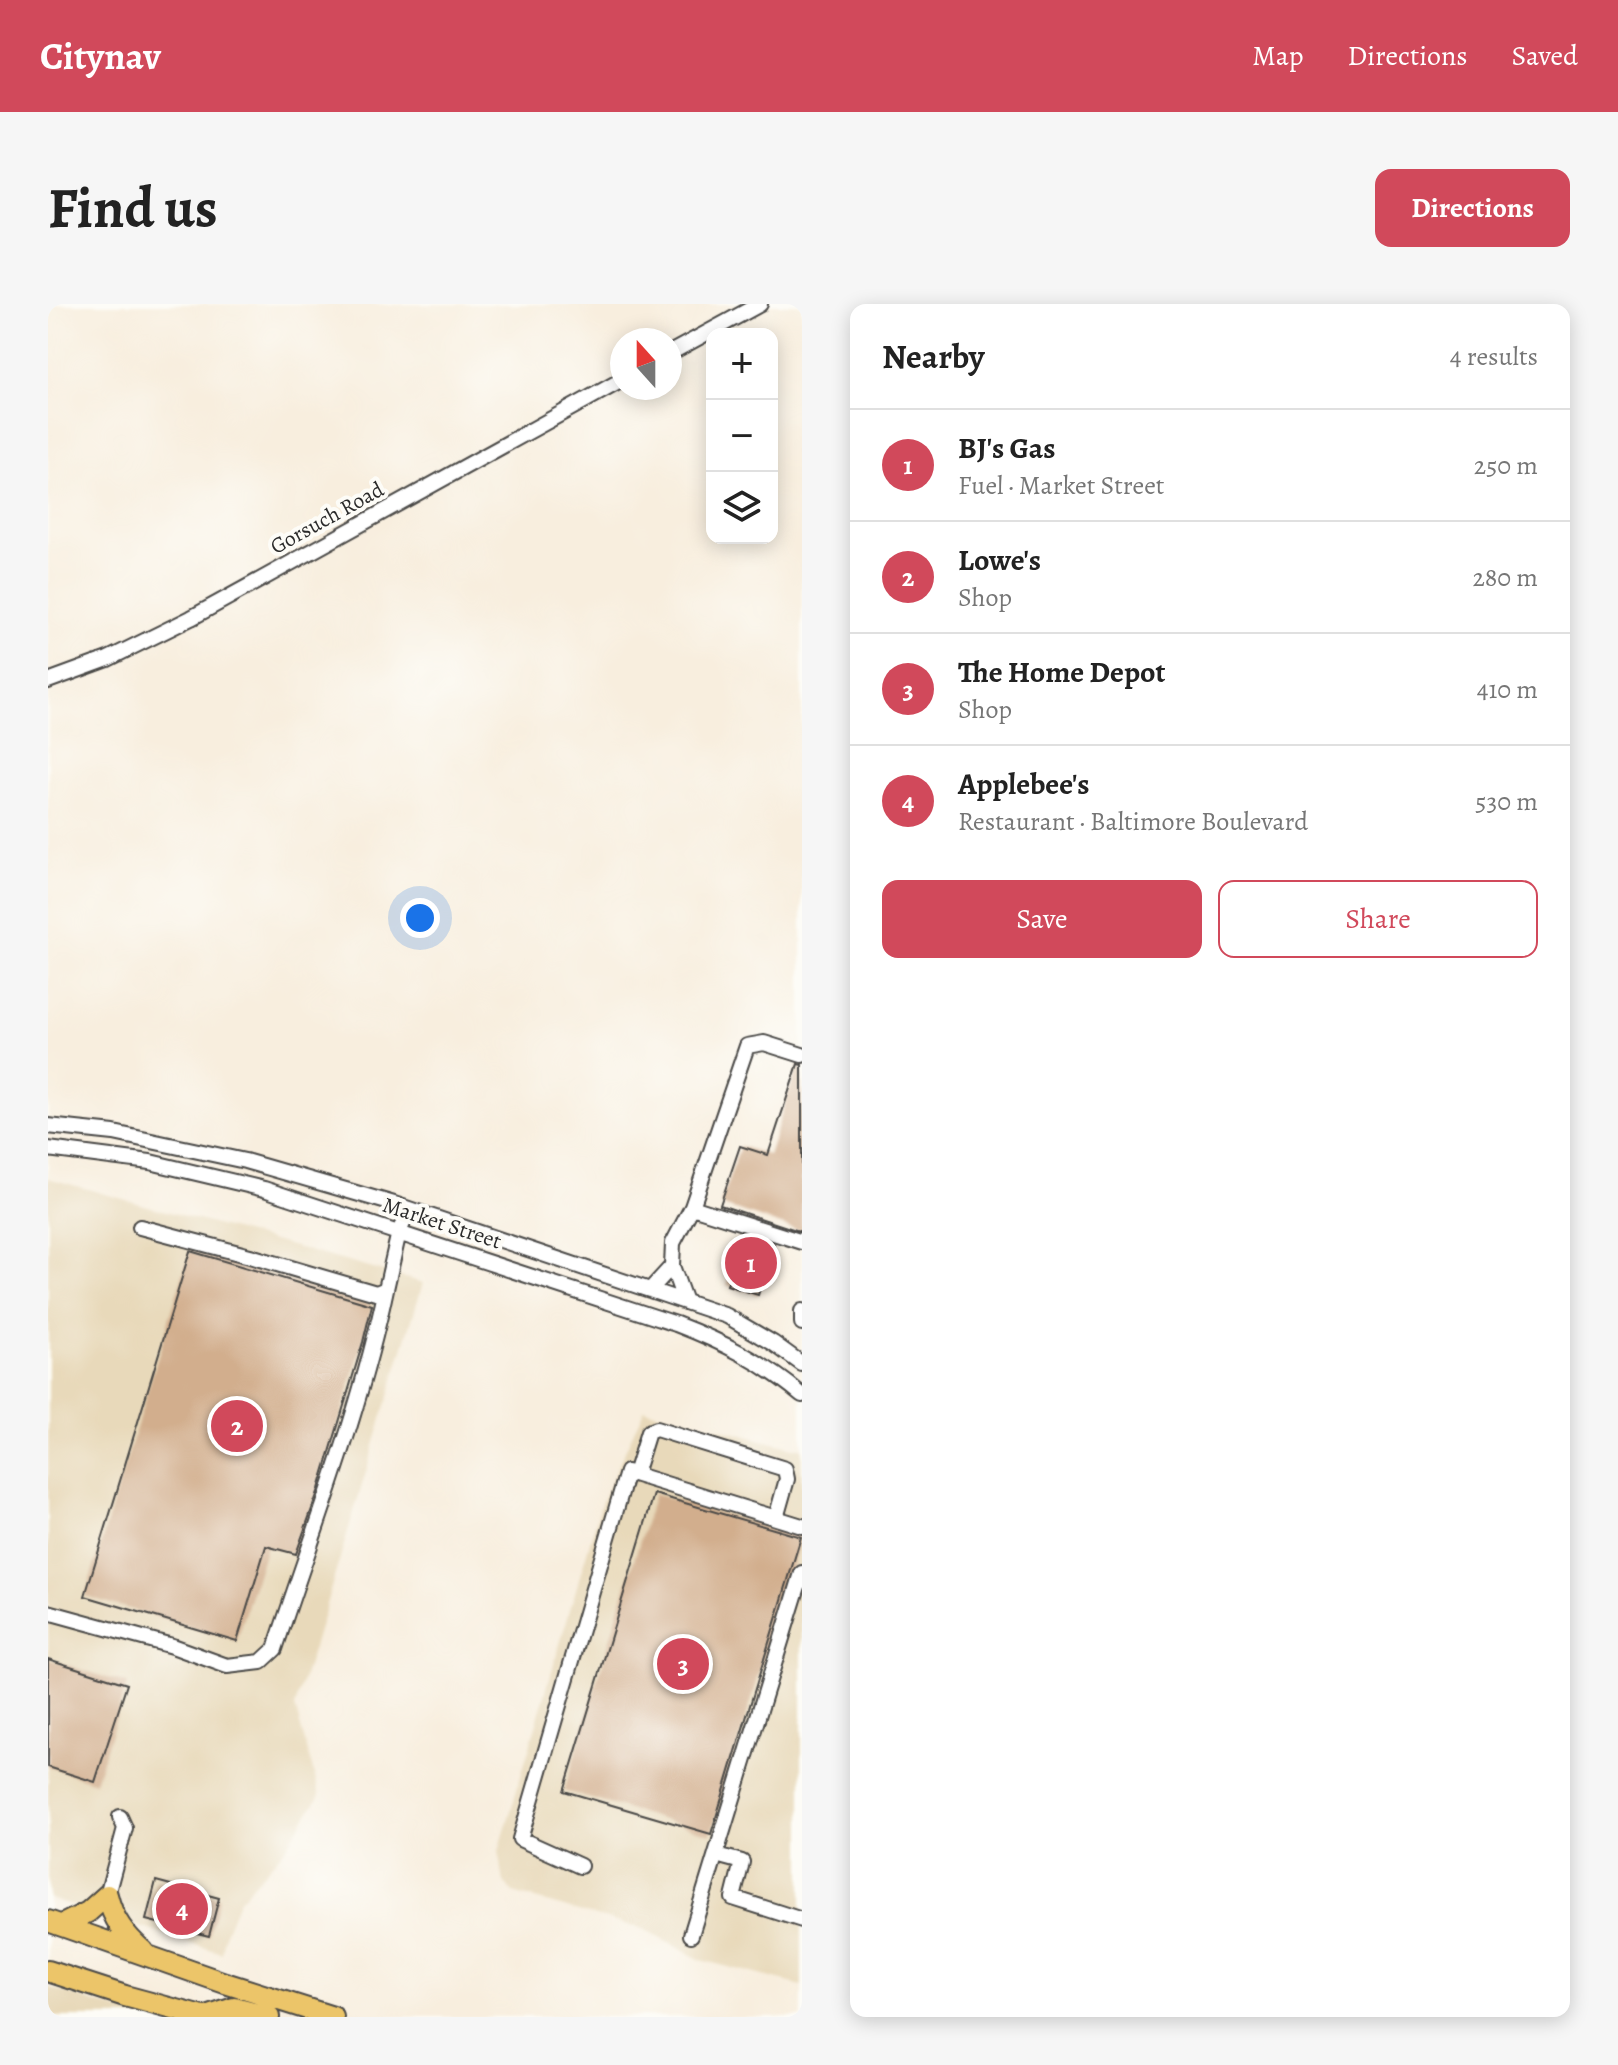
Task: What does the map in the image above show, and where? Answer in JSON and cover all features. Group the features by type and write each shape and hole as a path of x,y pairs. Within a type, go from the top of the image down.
{"highway":[{"path":"55,1923 88,1912 107,1895 121,1928 147,1955"},
{"path":"55,1923 333,2017"},
{"path":"48,1971 205,2017 234,2008 269,2017"},
{"path":"125,1996 145,2017"}],"street":[{"path":"682,346 760,304"},
{"name":"Gorsuch Road","path":"48,681 108,659 191,618 610,387"},
{"path":"685,1302 672,1266 673,1243 692,1207 747,1046 764,1043 802,1055"},
{"name":"Market Street","path":"48,1126 114,1133 245,1161 409,1210 727,1316 802,1364"},
{"name":"Market Street","path":"48,1149 150,1162 264,1189 399,1232 720,1341 747,1355 802,1395"},
{"path":"692,1207 802,1242"},
{"path":"48,1612 172,1646 227,1666 261,1662 275,1649 374,1347 399,1232 409,1210"},
{"path":"140,1227 376,1293 386,1289"},
{"path":"650,1290 672,1266"},
{"path":"802,1311 802,1323"},
{"path":"635,1474 648,1432 656,1429 699,1442 785,1469 787,1479 776,1518"},
{"path":"580,1866 520,1839 627,1472 802,1526"},
{"path":"691,1935 802,1573"},
{"path":"107,1895 125,1828 120,1817"},
{"path":"716,1855 742,1862 733,1898 802,1920"}],"shaded area":[{"path":"48,1178 423,1283 295,1707 320,1795 285,1849 238,1901 226,1930 222,1953 48,1898"},
{"path":"644,1409 802,1448 802,1986 701,1960 640,1928 513,1893 504,1883 499,1851 602,1501"},
{"path":"48,1987 140,2017 48,2017"}],"building":[{"path":"798,1064 802,1065 802,1232 720,1205 740,1146 768,1155"},
{"path":"744,1234 774,1244 758,1295 727,1285"},
{"path":"190,1251 372,1305 319,1489 296,1554 266,1546 237,1641 85,1596"},
{"path":"654,1494 801,1537 711,1834 564,1791"},
{"path":"48,1659 127,1684 95,1782 48,1767"},
{"path":"156,1881 219,1898 209,1936 146,1920"}],"place":[{"name":"BJ's Gas","path":"751,1263"},
{"name":"Lowe's","path":"237,1426"},
{"name":"The Home Depot","path":"683,1664"},
{"name":"Applebee's","path":"182,1909"}]}
